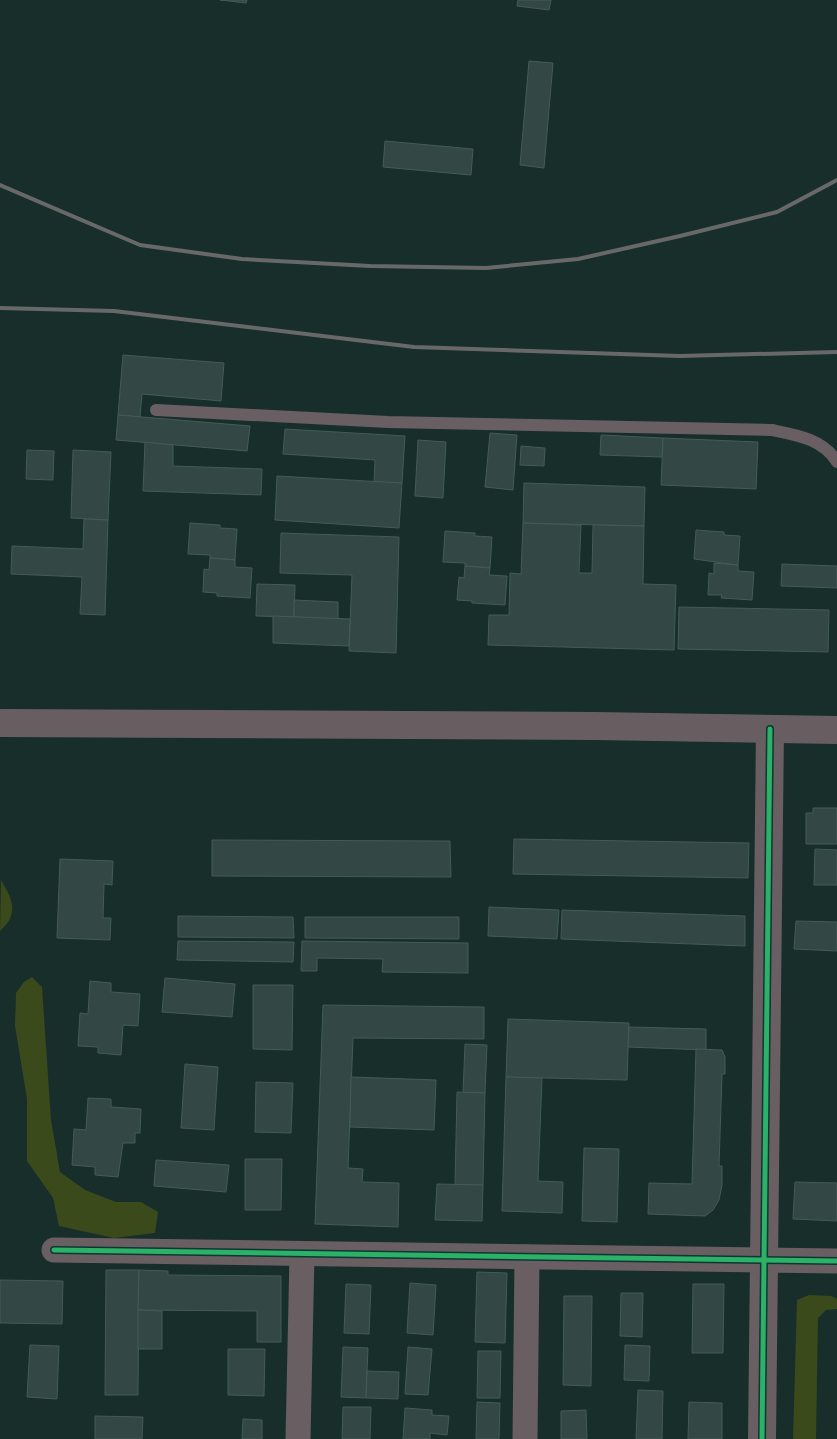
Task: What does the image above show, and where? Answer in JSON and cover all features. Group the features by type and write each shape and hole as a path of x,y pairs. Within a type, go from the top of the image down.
{"main road":[{"path":"0,723 595,726 837,730"}],"street":[{"path":"762,1439 770,729"},
{"path":"54,1250 837,1261"},
{"path":"298,1439 302,1254"},
{"path":"525,1439 527,1257"}],"lane":[{"path":"156,410 388,422 772,430 808,437 831,453 837,462"}],"green space":[{"path":"1,880 11,900 12,913 6,925 0,931"},
{"path":"32,977 42,987 51,1120 60,1172 85,1190 116,1202 141,1202 158,1212 155,1233 114,1238 59,1226 53,1198 27,1161 27,1099 15,1026 16,993 24,982"},
{"path":"809,1295 831,1296 837,1299 837,1309 826,1310 818,1318 816,1439 793,1439 797,1300"}],"building":[{"path":"220,0 247,0 246,3"},
{"path":"518,0 551,0 549,10 517,6"},
{"path":"529,61 553,63 544,168 520,165"},
{"path":"385,141 473,149 471,175 383,167"},
{"path":"123,355 224,363 221,401 142,394 140,417 118,415"},
{"path":"118,415 250,426 247,451 116,440"},
{"path":"285,429 405,436 402,483 374,482 375,460 283,454"},
{"path":"490,433 517,435 513,490 485,487"},
{"path":"601,435 663,438 662,457 600,455"},
{"path":"663,438 758,442 756,489 661,485"},
{"path":"418,440 446,442 443,498 415,496"},
{"path":"145,442 173,445 173,466 262,469 261,495 143,491"},
{"path":"521,446 545,448 544,466 520,465"},
{"path":"27,450 54,451 53,480 26,479"},
{"path":"73,450 111,452 108,520 71,518"},
{"path":"277,476 402,483 399,528 275,520"},
{"path":"524,483 645,487 644,526 523,523"},
{"path":"84,519 108,520 105,615 80,614 82,577 11,574 12,546 83,549"},
{"path":"190,523 220,525 220,528 237,529 235,560 210,558 210,555 188,554"},
{"path":"523,523 581,525 579,573 592,573 593,525 644,526 643,584 676,585 674,650 488,645 489,615 509,615 510,573 521,574"},
{"path":"696,530 724,532 724,535 740,536 738,565 694,559"},
{"path":"445,531 475,533 475,536 492,537 490,568 465,566 465,563 443,562"},
{"path":"281,533 399,537 396,653 349,651 352,575 280,573"},
{"path":"210,558 235,560 235,567 252,568 250,598 217,596 217,593 203,592 204,569 209,570"},
{"path":"714,563 738,565 738,571 754,572 752,600 721,598 722,595 708,595 709,573 714,574"},
{"path":"782,564 837,566 837,588 781,586"},
{"path":"465,566 490,568 489,575 507,576 505,605 457,600 459,577 464,578"},
{"path":"257,584 295,585 294,617 256,616"},
{"path":"294,600 338,602 338,619 294,617"},
{"path":"679,607 829,610 828,652 678,649"},
{"path":"273,616 350,619 349,646 273,643"},
{"path":"813,808 837,808 837,844 806,844 806,813 813,813"},
{"path":"514,839 749,843 748,878 513,874"},
{"path":"212,840 450,841 451,877 212,876"},
{"path":"815,849 837,850 837,885 814,885"},
{"path":"60,859 113,861 112,885 104,884 103,918 111,918 110,940 57,938"},
{"path":"489,907 559,910 557,939 488,936"},
{"path":"562,910 745,916 745,946 561,939"},
{"path":"178,916 293,917 294,938 178,937"},
{"path":"305,917 459,917 459,939 305,938"},
{"path":"796,921 837,922 837,951 794,949"},
{"path":"178,941 294,942 293,962 177,960"},
{"path":"302,941 468,943 468,973 382,972 383,959 317,958 317,971 301,971"},
{"path":"165,978 235,984 232,1017 162,1012"},
{"path":"90,981 111,983 111,992 140,994 138,1026 123,1025 121,1055 98,1053 98,1047 78,1046 80,1013 88,1014"},
{"path":"253,985 293,985 292,1050 253,1049"},
{"path":"323,1005 484,1007 484,1039 353,1038 348,1168 363,1169 362,1182 399,1183 398,1227 315,1224"},
{"path":"508,1019 629,1023 627,1080 506,1077"},
{"path":"629,1027 706,1029 706,1050 628,1047"},
{"path":"465,1044 487,1045 485,1093 463,1093"},
{"path":"696,1049 722,1050 725,1057 725,1074 722,1074 719,1166 722,1166 722,1185 719,1200 713,1210 705,1216 648,1214 649,1183 692,1184"},
{"path":"185,1064 218,1067 214,1130 181,1128"},
{"path":"351,1077 436,1080 434,1130 350,1127"},
{"path":"506,1077 542,1078 538,1181 563,1182 562,1213 502,1211"},
{"path":"256,1082 293,1083 291,1133 255,1132"},
{"path":"457,1092 485,1093 483,1185 455,1185"},
{"path":"88,1098 111,1099 111,1107 141,1109 140,1133 135,1133 135,1143 123,1143 118,1177 95,1175 95,1167 72,1165 74,1129 86,1130"},
{"path":"584,1148 619,1149 617,1222 582,1221"},
{"path":"245,1159 282,1159 281,1210 245,1210"},
{"path":"156,1160 229,1165 226,1192 154,1186"},
{"path":"795,1182 837,1183 837,1221 793,1219"},
{"path":"437,1184 483,1185 482,1221 435,1220"},
{"path":"106,1270 139,1270 138,1395 105,1395"},
{"path":"139,1270 168,1271 168,1275 281,1276 281,1342 257,1342 257,1311 138,1310"},
{"path":"477,1272 507,1273 505,1343 475,1342"},
{"path":"0,1280 63,1281 62,1324 0,1323"},
{"path":"410,1283 436,1285 433,1335 407,1333"},
{"path":"346,1284 371,1285 369,1334 344,1333"},
{"path":"693,1284 724,1284 723,1353 692,1353"},
{"path":"621,1293 643,1293 642,1337 620,1336"},
{"path":"564,1296 592,1296 591,1386 563,1385"},
{"path":"138,1310 162,1311 162,1349 138,1349"},
{"path":"30,1345 59,1346 57,1399 27,1397"},
{"path":"625,1345 650,1346 649,1381 624,1380"},
{"path":"343,1347 368,1348 366,1398 341,1397"},
{"path":"408,1347 432,1349 428,1395 405,1394"},
{"path":"228,1349 265,1349 264,1396 228,1395"},
{"path":"478,1351 501,1351 500,1398 477,1398"},
{"path":"367,1371 399,1372 398,1399 366,1398"},
{"path":"638,1390 663,1391 662,1439 636,1439"},
{"path":"477,1402 500,1403 499,1439 476,1439"},
{"path":"689,1402 722,1403 722,1439 688,1439"},
{"path":"343,1407 371,1407 370,1439 342,1439"},
{"path":"405,1408 432,1410 432,1415 449,1416 447,1435 430,1433 430,1439 403,1439"},
{"path":"586,1410 587,1439 561,1439 561,1411"},
{"path":"95,1416 143,1417 142,1439 95,1439"},
{"path":"243,1419 262,1420 262,1439 242,1439"}],"railway":[{"path":"0,185 140,245 242,259 370,266 486,268 578,259 777,212 837,180"},
{"path":"0,308 114,311 414,347 680,356 837,352"}],"cycle path":[{"path":"762,1439 770,729"},
{"path":"54,1250 837,1261"}]}
